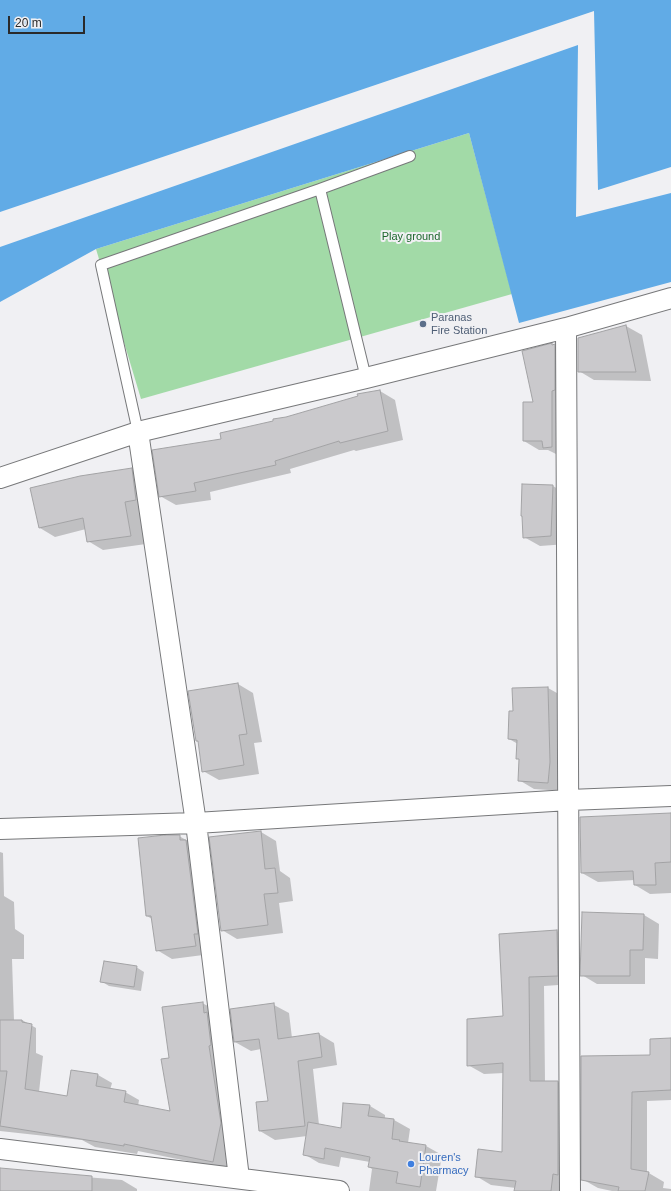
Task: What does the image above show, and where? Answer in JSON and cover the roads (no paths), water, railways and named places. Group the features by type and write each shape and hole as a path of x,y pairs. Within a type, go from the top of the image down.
{"street":[{"path":"0,478 138,432 366,378 566,328 671,298"},
{"path":"566,328 570,1191"},
{"path":"138,432 196,823 239,1178"},
{"path":"0,830 196,823 569,800 671,796"},
{"path":"0,1149 339,1191"}],"lane":[{"path":"138,432 101,265 410,156"},
{"path":"320,189 366,378"}],"water":[{"path":"0,0 671,0 671,282 519,323 469,133 96,249 0,302"}],"place":[{"name":"Paranas Fire Station","path":"423,324"},
{"name":"Louren's Pharmacy","path":"411,1164"}],"park label":[{"name":"Play ground","path":"411,237"}]}
